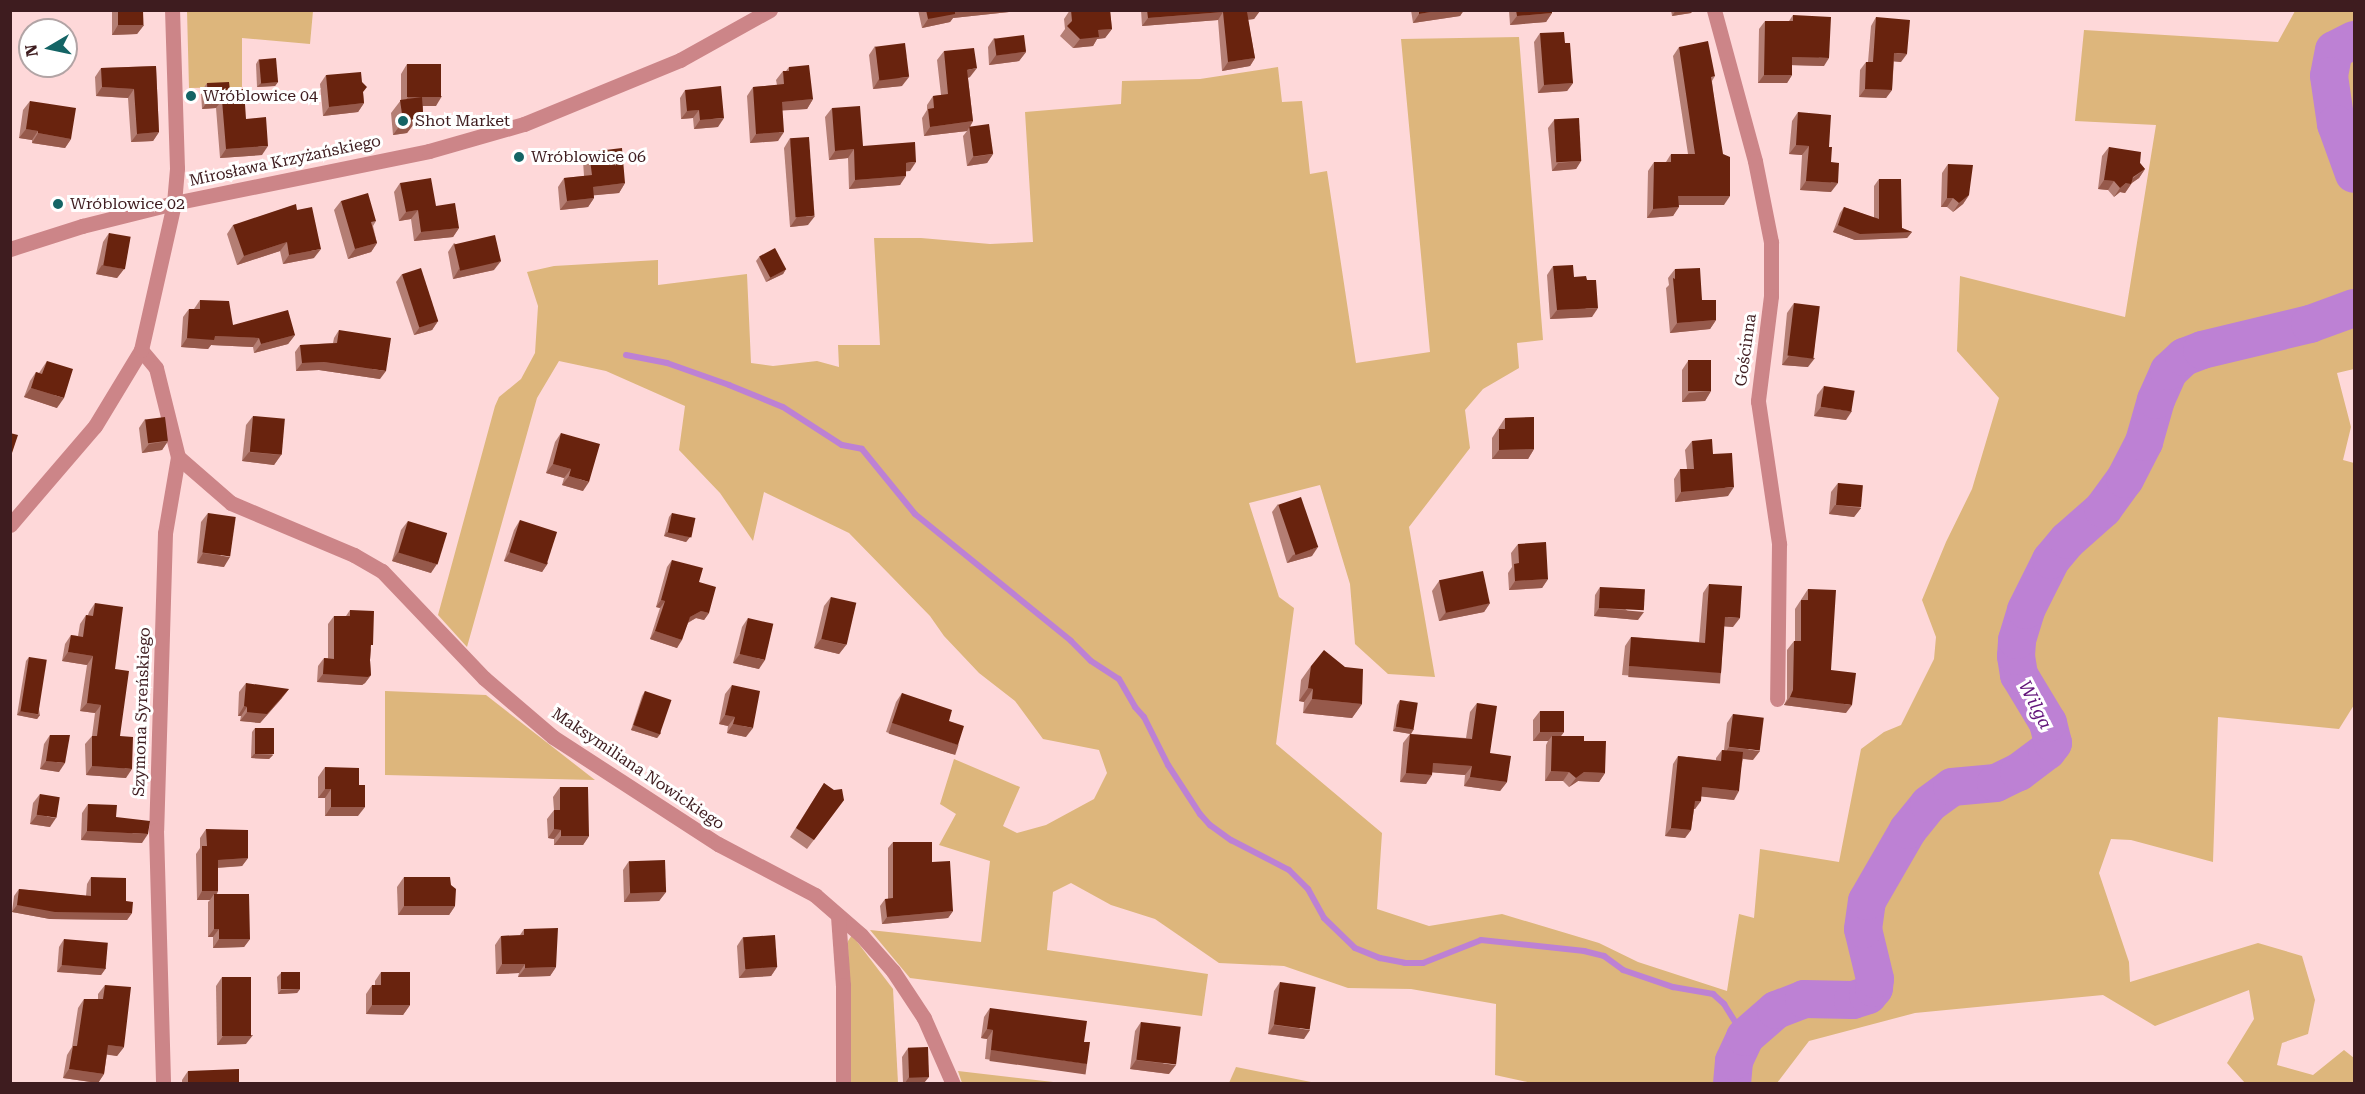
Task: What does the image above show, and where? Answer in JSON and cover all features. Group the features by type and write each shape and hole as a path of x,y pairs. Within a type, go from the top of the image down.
{"street":[{"path":"10,525 95,426 141,350 174,203 177,168 172,10"},
{"name":"Mirosława Krzyżańskiego","path":"10,249 82,226 174,203 253,185 429,151 524,124 680,60 770,10"},
{"name":"Gościnna","path":"1714,10 1755,161 1771,242 1772,296 1758,400 1779,544 1777,699"},
{"name":"Szymona Syreńskiego","path":"141,350 156,368 178,457 164,552 156,830 164,1083"},
{"name":"Maksymiliana Nowickiego","path":"178,457 231,503 354,555 382,571 484,678 553,737 718,844 815,894 861,935 893,971 924,1018 953,1083"},
{"path":"838,916 843,986 843,1083"}],"shaded area":[{"path":"187,11 313,11 310,44 242,38 242,87 189,88"},
{"path":"2295,11 2354,11 2354,369 2337,373 2351,427 2343,460 2354,463 2354,705 2339,729 2218,717 2213,862 2131,840 2111,839 2099,873 2129,962 2130,982 2258,943 2302,956 2315,1000 2308,1034 2282,1043 2277,1065 2313,1075 2344,1050 2354,1058 2354,1083 2245,1083 2227,1063 2254,1019 2249,990 2155,1026 2103,995 1915,1013 1809,1041 1777,1083 1532,1083 1495,1075 1496,1004 1411,989 1348,988 1284,966 1219,963 1155,919 1111,905 1071,883 1053,892 1047,950 1208,974 1202,1016 910,978 870,930 981,942 990,861 939,845 956,814 940,804 954,759 1020,787 1003,826 1017,833 1046,825 1094,799 1107,773 1099,750 1043,739 1015,701 979,673 944,636 930,616 849,533 764,492 753,541 720,493 679,450 685,406 606,371 559,361 537,398 467,647 438,615 495,406 499,397 521,379 535,353 538,306 527,272 554,266 658,260 658,285 747,274 751,363 773,366 817,361 839,367 838,345 880,345 874,238 921,238 990,244 1033,242 1025,112 1121,104 1122,81 1200,79 1278,67 1282,102 1302,101 1310,174 1327,171 1356,363 1430,352 1401,39 1519,37 1543,340 1517,343 1519,368 1483,389 1465,410 1470,448 1409,527 1435,677 1388,674 1355,644 1350,584 1320,485 1249,503 1279,597 1294,608 1276,744 1382,833 1377,909 1429,926 1502,914 1599,943 1638,962 1727,991 1739,914 1754,918 1760,849 1839,862 1861,749 1884,732 1901,725 1934,659 1936,637 1922,600 1946,542 1972,489 1999,398 1957,351 1960,276 2125,317 2156,125 2075,121 2084,30 2278,42"},
{"path":"385,691 486,695 595,780 385,775"},
{"path":"852,935 893,989 898,1083 850,1083 848,941"},
{"path":"1236,1067 1316,1083 1229,1083"},
{"path":"958,1071 1062,1083 962,1083"}],"building":[{"path":"118,10 143,10 143,25 118,25"},
{"path":"926,10 955,10 955,14 928,19"},
{"path":"1071,10 1110,10 1112,29 1098,30 1099,37 1080,39 1067,26 1072,21"},
{"path":"1147,10 1260,10 1247,12 1255,58 1228,62 1223,12 1148,18"},
{"path":"1419,10 1442,10 1419,14"},
{"path":"1516,10 1552,10 1552,13 1517,16"},
{"path":"1793,15 1831,17 1829,58 1792,57 1792,75 1764,75 1765,21 1793,21"},
{"path":"1876,17 1910,20 1907,54 1894,53 1892,90 1865,89 1866,62 1873,62"},
{"path":"1564,32 1565,43 1570,43 1573,83 1544,85 1540,33"},
{"path":"1024,35 1026,52 996,56 994,39"},
{"path":"1708,41 1715,76 1711,77 1723,154 1730,157 1730,196 1678,196 1679,207 1653,209 1654,162 1671,162 1671,154 1695,154 1679,47"},
{"path":"905,43 909,77 879,80 875,47"},
{"path":"974,48 977,68 967,70 973,121 930,127 928,109 934,108 933,96 948,94 944,51"},
{"path":"276,58 278,82 261,83 259,59"},
{"path":"407,64 441,64 441,97 407,97"},
{"path":"809,65 813,99 782,102 784,132 756,134 753,87 784,84 783,71 789,71 789,67"},
{"path":"156,66 159,132 137,134 134,89 102,87 101,68"},
{"path":"361,72 362,82 367,87 363,92 364,103 329,107 326,75"},
{"path":"229,82 230,90 244,89 246,119 266,117 268,146 226,149 222,100 208,101 207,83"},
{"path":"721,86 724,118 700,120 699,110 687,111 685,90"},
{"path":"422,97 423,112 416,119 403,121 400,100"},
{"path":"30,101 76,108 71,139 26,129"},
{"path":"860,106 863,146 915,142 916,162 906,163 906,176 855,180 854,149 835,151 832,108"},
{"path":"1798,112 1831,115 1829,147 1832,147 1831,162 1839,163 1838,183 1806,181 1809,146 1796,145"},
{"path":"1579,118 1581,161 1556,162 1554,119"},
{"path":"989,124 993,154 973,156 969,127"},
{"path":"809,137 815,216 796,217 790,138"},
{"path":"2109,147 2141,152 2140,163 2145,169 2133,177 2131,184 2126,183 2120,188 2114,181 2104,180"},
{"path":"622,148 625,183 593,187 594,198 567,201 564,178 592,175 589,152"},
{"path":"1948,164 1973,165 1969,195 1959,203 1953,198 1947,198"},
{"path":"431,178 436,206 455,203 459,228 421,232 418,210 406,212 400,183"},
{"path":"1879,179 1901,179 1902,228 1912,232 1860,234 1838,225 1844,207 1879,219"},
{"path":"368,193 376,221 371,222 377,243 355,249 341,201"},
{"path":"296,204 297,210 312,207 321,249 289,255 287,242 244,256 233,225"},
{"path":"109,233 131,237 125,269 103,265"},
{"path":"495,235 501,261 460,271 454,244"},
{"path":"775,248 786,269 770,278 759,256"},
{"path":"1573,265 1574,277 1586,276 1587,280 1596,280 1598,308 1557,310 1553,266"},
{"path":"421,268 438,321 419,327 402,274"},
{"path":"1700,268 1702,300 1716,300 1716,320 1677,323 1673,278 1675,279 1675,269"},
{"path":"200,300 229,301 233,325 288,310 295,335 261,344 259,338 215,336 214,340 187,338 189,309 200,309"},
{"path":"1794,303 1820,306 1813,359 1788,356"},
{"path":"339,330 391,338 386,371 324,362 302,363 300,345 337,343"},
{"path":"1688,360 1711,360 1711,391 1688,391"},
{"path":"47,361 73,369 64,398 31,388 36,372 42,374"},
{"path":"1824,386 1855,391 1851,412 1821,407"},
{"path":"253,416 285,419 282,455 250,452"},
{"path":"165,417 168,441 148,443 145,419"},
{"path":"1534,417 1534,449 1499,450 1499,429 1505,429 1505,418"},
{"path":"10,433 18,435 11,456 10,456"},
{"path":"561,433 600,444 589,482 569,476 571,469 553,464"},
{"path":"1712,439 1713,454 1732,453 1734,487 1681,492 1680,469 1694,469 1692,441"},
{"path":"1838,483 1863,485 1861,507 1836,505"},
{"path":"1301,497 1318,547 1296,555 1278,505"},
{"path":"208,513 236,517 230,557 202,553"},
{"path":"672,513 695,518 691,538 668,533"},
{"path":"520,520 557,532 547,564 509,552"},
{"path":"408,521 447,533 438,565 398,553"},
{"path":"1546,542 1548,579 1515,581 1514,564 1519,563 1518,544"},
{"path":"672,560 703,568 699,582 716,587 709,613 701,611 690,617 682,640 655,631 665,601 661,600"},
{"path":"1483,571 1490,603 1446,613 1439,580"},
{"path":"1709,584 1742,586 1740,618 1725,617 1721,673 1629,666 1631,637 1705,643"},
{"path":"1600,587 1645,589 1644,610 1599,608"},
{"path":"1808,589 1836,590 1831,670 1856,673 1852,705 1790,697 1793,690 1794,641 1801,641 1801,600 1808,600"},
{"path":"831,597 856,603 847,645 821,639"},
{"path":"95,603 123,607 115,669 129,671 120,736 133,737 132,769 92,766 92,736 97,736 101,705 87,703 93,656 68,652 71,635 83,637 86,615 93,616"},
{"path":"350,610 374,611 371,675 368,677 323,674 324,658 334,659 334,616 350,616"},
{"path":"748,618 773,624 765,660 740,654"},
{"path":"1324,650 1345,667 1363,669 1362,704 1312,699 1313,689 1308,688 1311,666"},
{"path":"29,657 47,660 38,714 20,711"},
{"path":"246,683 289,689 267,714 247,712 247,707 244,706"},
{"path":"732,685 760,691 753,728 733,724 735,717 725,715"},
{"path":"645,691 671,700 660,734 633,725"},
{"path":"902,693 952,710 949,721 964,726 958,745 892,723"},
{"path":"1400,700 1418,703 1414,729 1396,727"},
{"path":"1477,703 1497,706 1490,753 1511,756 1507,782 1470,777 1472,766 1433,763 1432,775 1406,773 1410,734 1472,739"},
{"path":"1540,711 1564,711 1564,732 1540,732"},
{"path":"1733,714 1764,718 1760,751 1729,747"},
{"path":"255,728 274,728 274,754 255,754"},
{"path":"50,735 70,735 65,763 46,761"},
{"path":"1552,736 1584,736 1584,741 1606,741 1605,773 1584,772 1576,778 1569,772 1551,771"},
{"path":"1722,750 1743,752 1739,791 1702,787 1701,801 1695,801 1691,830 1671,828 1678,756 1721,761"},
{"path":"325,767 359,768 359,785 365,785 365,807 331,807 331,789 325,789"},
{"path":"824,783 834,790 842,789 844,800 814,840 796,828"},
{"path":"560,787 588,787 589,836 561,836 561,830 554,829 554,810 560,810"},
{"path":"40,794 60,797 56,818 37,815"},
{"path":"88,804 117,805 116,817 150,821 148,834 87,831"},
{"path":"206,829 248,830 248,858 218,860 218,891 202,891 202,846 207,846"},
{"path":"893,842 932,842 932,862 950,861 953,911 887,917 885,899 893,898"},
{"path":"665,860 666,892 630,893 629,861"},
{"path":"91,877 126,878 126,901 133,902 132,913 55,912 17,905 19,889 91,896"},
{"path":"404,877 450,877 451,885 456,889 455,906 404,906"},
{"path":"214,894 249,894 250,939 219,939 219,929 214,929"},
{"path":"558,928 556,967 525,968 525,964 502,964 501,936 524,935 524,929"},
{"path":"775,935 777,967 745,969 743,937"},
{"path":"64,939 108,943 106,969 62,965"},
{"path":"281,972 300,972 300,989 281,989"},
{"path":"381,972 410,972 410,1005 372,1005 372,985 381,985"},
{"path":"222,977 251,977 251,1036 222,1036"},
{"path":"1280,982 1316,987 1310,1030 1274,1025"},
{"path":"105,985 131,987 124,1047 108,1045 104,1074 69,1069 73,1046 77,1046 84,999 103,999"},
{"path":"990,1008 1087,1021 1084,1042 1090,1042 1087,1064 991,1050 993,1030 987,1029"},
{"path":"1141,1022 1181,1027 1176,1065 1136,1060"},
{"path":"928,1047 929,1077 909,1078 908,1048"},
{"path":"239,1069 239,1083 188,1083 188,1071"}],"waterway":[{"name":"Wilga","path":"2354,40 2334,50 2329,76 2336,124 2354,174"},
{"name":"Wilga","path":"1732,1084 1734,1061 1745,1037 1776,1010 1804,999 1853,1000 1868,995 1874,988 1875,979 1863,929 1867,901 1908,830 1929,804 1952,787 1996,783 2019,772 2047,751 2053,743 2048,723 2019,675 2016,656 2017,640 2026,610 2051,560 2068,540 2103,509 2125,479 2144,442 2156,400 2169,371 2184,357 2202,350 2310,324 2354,308"},
{"path":"626,355 667,363 729,385 783,407 842,445 862,449 915,514 1071,641 1091,661 1119,679 1135,707 1144,717 1168,765 1200,814 1210,825 1231,840 1289,870 1308,889 1324,918 1355,948 1380,958 1405,963 1423,963 1481,940 1584,951 1604,956 1623,970 1673,987 1713,994 1724,1004 1745,1037"}],"place":[{"name":"Wróblowice 04","path":"191,96"},
{"name":"Shot Market","path":"403,121"},
{"name":"Wróblowice 06","path":"519,157"},
{"name":"Wróblowice 02","path":"58,204"}]}
